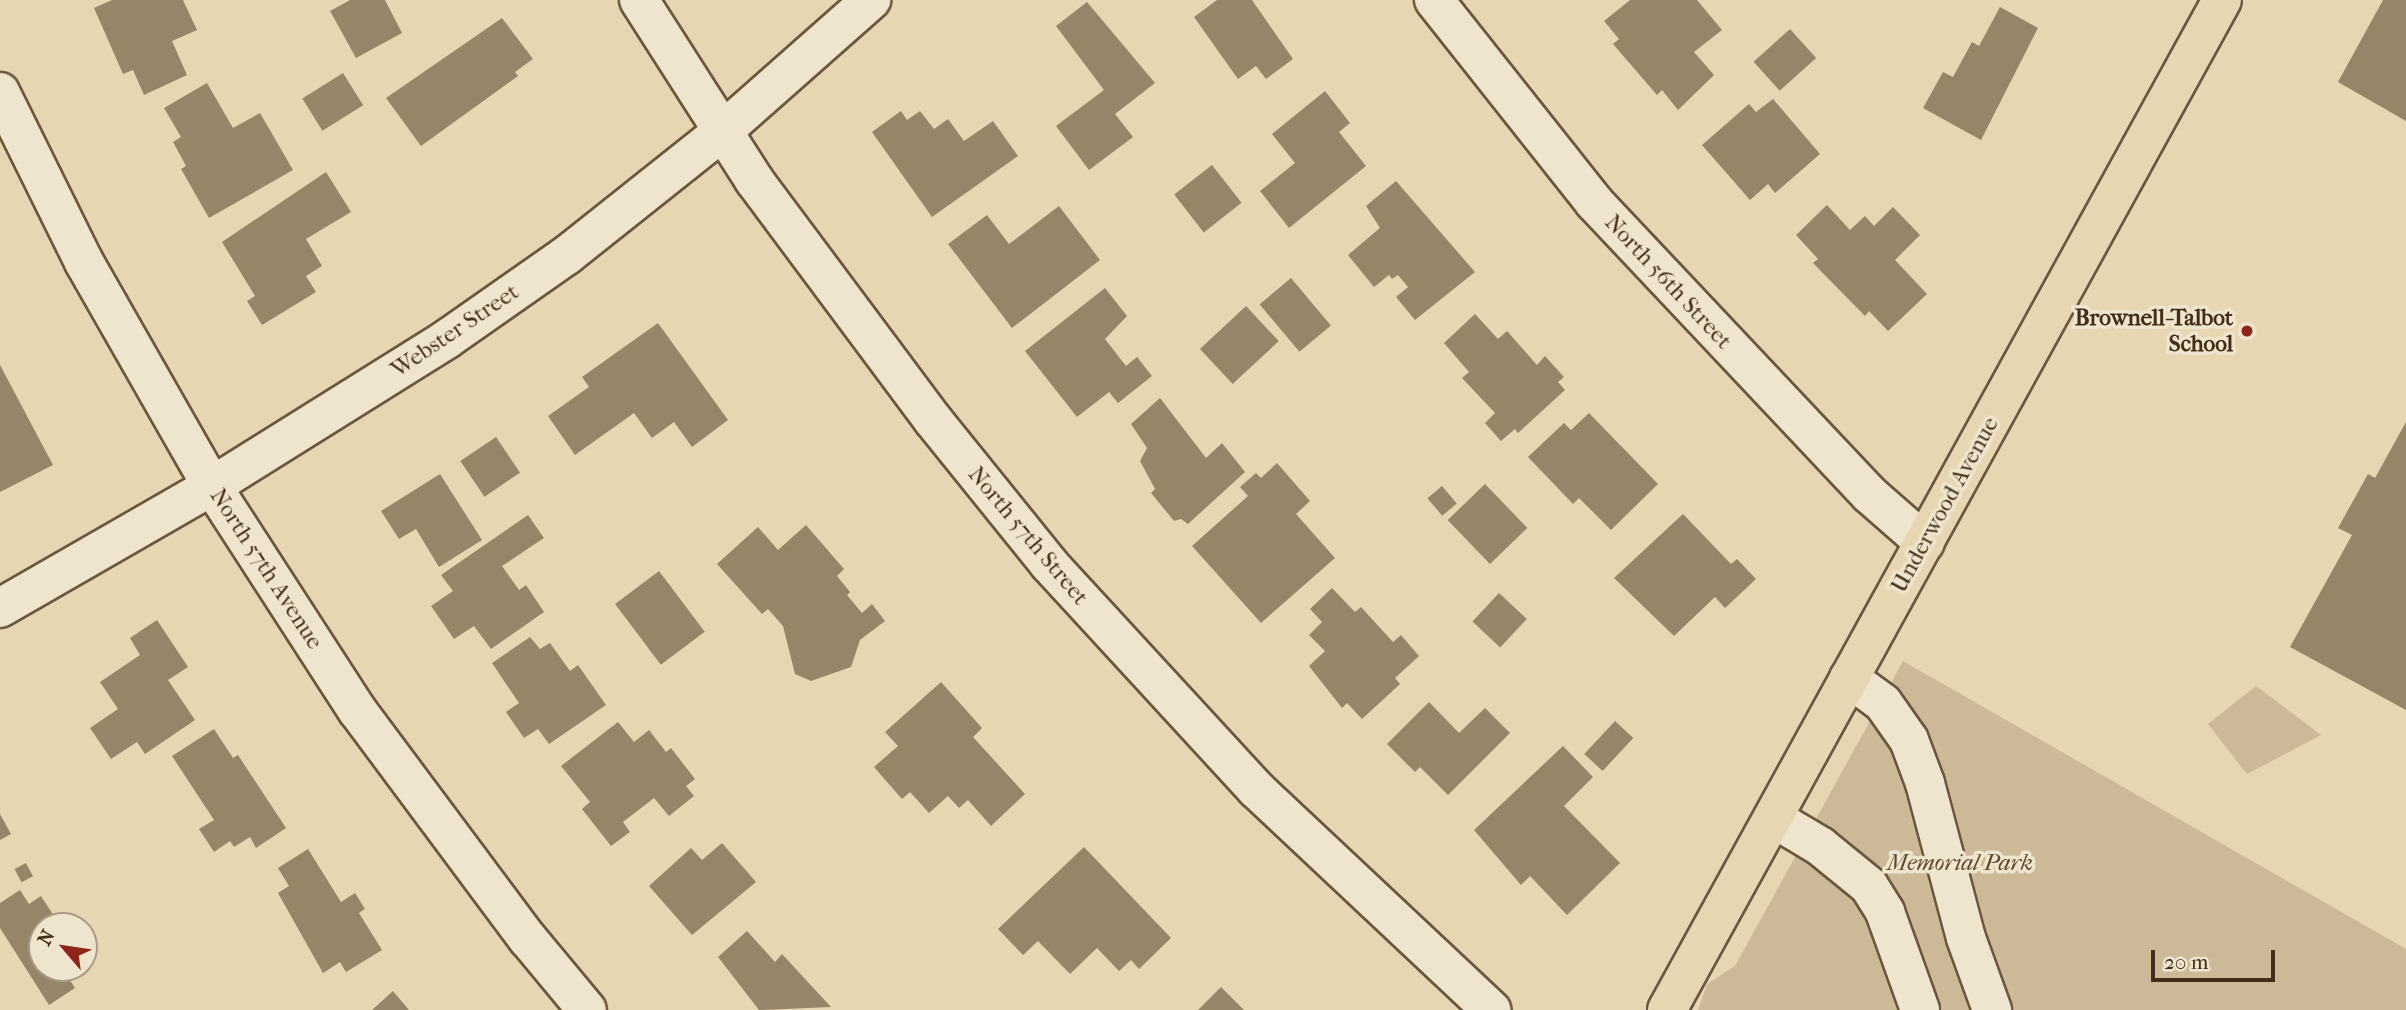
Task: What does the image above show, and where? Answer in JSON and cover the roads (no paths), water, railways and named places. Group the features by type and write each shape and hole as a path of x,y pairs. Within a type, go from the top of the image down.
{"main road":[{"name":"Underwood Avenue","path":"1667,1010 2222,0"}],"street":[{"name":"North 57th Street","path":"639,0 723,131 933,420 1049,564 1256,789 1490,1010"},
{"name":"Webster Street","path":"0,608 212,486 447,339 567,255 723,131 871,0"},
{"name":"North 56th Street","path":"1434,0 1594,202 1873,498 1925,543"},
{"name":"North 57th Avenue","path":"0,92 84,262 212,486 357,710 528,939 587,1010"},
{"path":"1849,678 1884,703 1909,740 1925,783 1966,938 1992,1010"},
{"path":"1773,818 1830,853 1869,886 1885,912 1920,1010"}],"place":[{"name":"Brownell-Talbot School","path":"2247,331"}],"park label":[{"name":"Memorial Park","path":"1960,863"}]}
